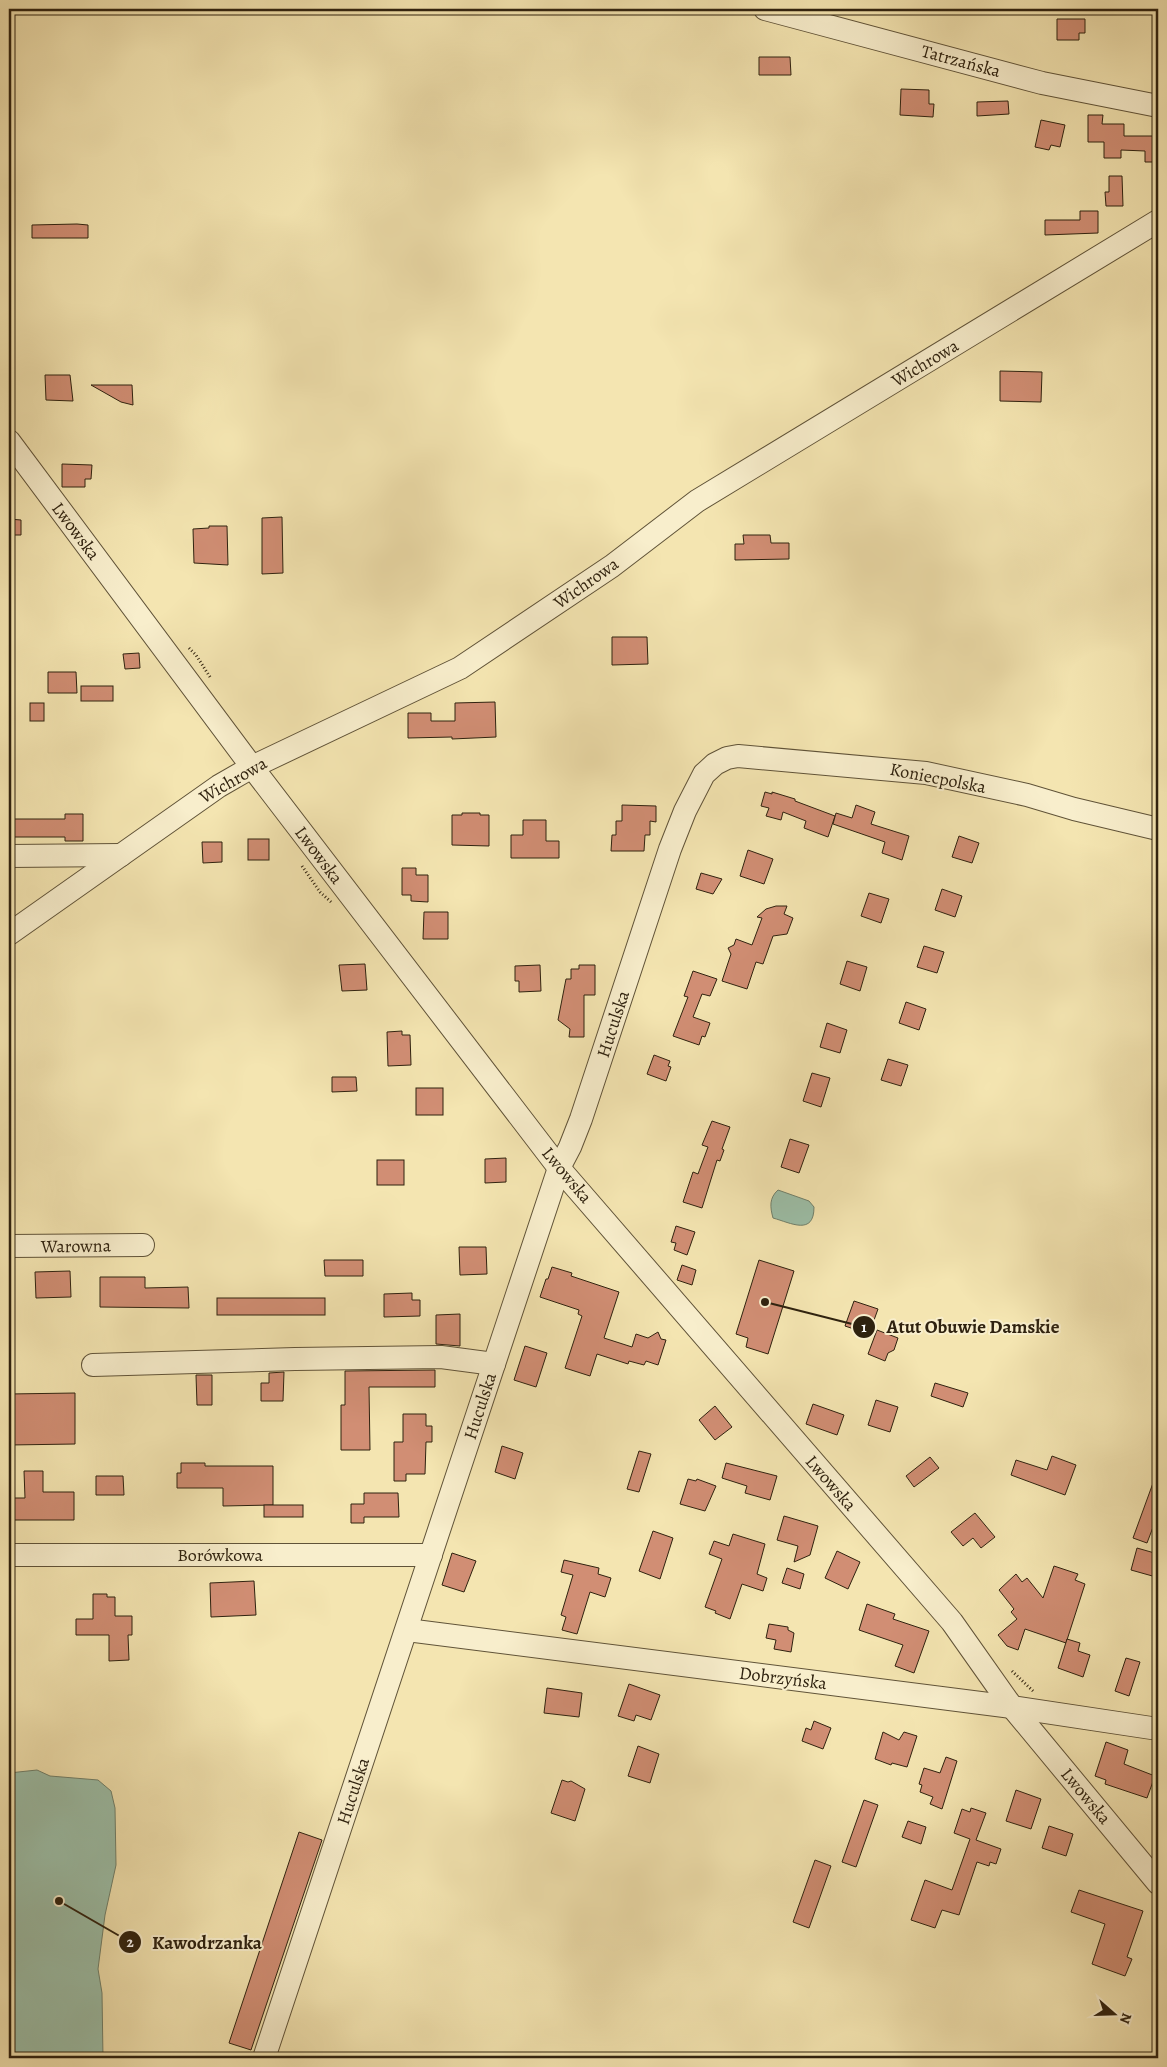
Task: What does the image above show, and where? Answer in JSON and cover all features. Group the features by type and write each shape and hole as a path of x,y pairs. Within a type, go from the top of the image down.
{"street":[{"name":"Tatrzańska","path":"765,9 1042,82 1158,106"},
{"name":"Wichrowa","path":"9,934 219,786 252,767 460,668 612,566 697,501 1158,221"},
{"name":"Lwowska","path":"9,441 252,767 559,1168 952,1622 1012,1707 1158,1883"},
{"name":"Koniecpolska","path":"715,764 727,758 738,756 926,773 1027,795 1074,809 1158,829"},
{"name":"Huculska","path":"264,2058 559,1168 582,1119 670,849 696,788 704,774 715,764"},
{"path":"9,856 121,855"},
{"name":"Warowna","path":"9,1246 143,1245"},
{"path":"93,1365 441,1357 494,1364"},
{"name":"Borówkowa","path":"9,1555 431,1555"},
{"name":"Dobrzyńska","path":"407,1630 1012,1707 1158,1729"}],"path":[{"path":"184,643 196,655 211,678"},
{"path":"1007,1666 1038,1695"}],"shaded area":[{"path":"778,1190 809,1201 814,1207 810,1222 806,1225 800,1225 773,1218 771,1203 773,1196"},
{"path":"37,1770 50,1776 98,1780 111,1791 115,1808 116,1865 105,1915 98,1969 102,1993 103,2058 9,2058 9,1773"}],"building":[{"path":"1057,19 1085,19 1085,33 1079,33 1079,40 1057,40"},
{"path":"759,57 790,57 791,75 759,75"},
{"path":"901,89 929,90 929,104 934,104 933,117 900,115"},
{"path":"1008,101 1009,114 977,116 977,102"},
{"path":"1088,115 1103,115 1102,124 1124,124 1124,136 1158,136 1158,162 1145,162 1145,151 1121,150 1121,158 1104,158 1104,142 1088,142"},
{"path":"1041,120 1065,125 1060,147 1051,145 1049,150 1035,147"},
{"path":"1109,176 1122,176 1123,206 1106,206 1105,192 1109,192"},
{"path":"1080,211 1098,211 1098,233 1045,235 1045,220 1080,220"},
{"path":"32,225 88,225 88,238 32,238"},
{"path":"1000,371 1042,372 1041,402 1000,401"},
{"path":"45,375 70,375 73,401 46,400"},
{"path":"91,385 132,385 133,405 121,402"},
{"path":"62,464 92,465 91,479 85,479 85,487 62,487"},
{"path":"282,517 283,573 262,574 262,518"},
{"path":"9,519 21,520 21,535 9,535"},
{"path":"209,526 227,526 228,565 194,563 193,529 209,528"},
{"path":"743,535 770,535 771,543 789,543 789,559 735,560 735,544 744,544"},
{"path":"612,637 647,637 648,664 612,665"},
{"path":"139,653 140,668 125,669 123,654"},
{"path":"48,672 76,672 77,693 48,693"},
{"path":"81,686 113,686 113,701 81,701"},
{"path":"495,702 496,737 408,738 408,713 431,713 431,721 455,721 455,703"},
{"path":"30,703 44,703 44,721 30,721"},
{"path":"765,792 772,794 772,792 795,799 795,801 835,816 828,837 804,828 806,821 783,812 781,820 766,816 769,808 761,806"},
{"path":"622,805 656,806 656,822 650,821 650,835 645,835 644,851 611,851 612,835 616,835 616,821 622,821"},
{"path":"856,805 875,812 871,824 909,836 902,860 882,853 885,842 833,824 836,813 852,818"},
{"path":"462,813 489,815 489,846 452,845 452,815 462,815"},
{"path":"65,814 83,814 83,841 65,841 65,837 9,837 9,819 65,819"},
{"path":"523,820 546,820 546,841 559,841 559,858 511,858 511,835 523,835"},
{"path":"959,836 979,843 972,863 952,857"},
{"path":"248,839 269,839 269,860 248,860"},
{"path":"202,842 222,842 222,862 203,863"},
{"path":"748,850 773,859 764,884 740,876"},
{"path":"402,868 416,868 416,875 428,875 428,902 411,901 411,895 402,895"},
{"path":"701,873 722,879 713,894 696,889"},
{"path":"942,889 962,896 955,917 935,910"},
{"path":"869,893 889,899 881,923 861,916"},
{"path":"776,906 787,906 784,914 793,918 787,934 773,936 763,964 756,962 747,989 722,981 731,954 728,948 734,945 736,939 752,945 762,918 757,917 766,909"},
{"path":"424,912 448,912 448,939 423,939"},
{"path":"924,946 944,952 937,973 917,967"},
{"path":"847,961 867,967 860,991 840,984"},
{"path":"365,964 367,990 342,991 339,965"},
{"path":"540,965 541,991 519,992 519,981 515,981 515,966"},
{"path":"579,965 595,965 595,995 584,995 584,1037 569,1037 570,1029 558,1020 566,979 571,979 571,969 579,969"},
{"path":"693,971 717,979 710,996 702,994 693,1017 710,1023 705,1037 702,1036 699,1045 673,1036 688,997 684,996"},
{"path":"906,1002 926,1009 919,1030 899,1023"},
{"path":"827,1023 847,1030 840,1053 820,1047"},
{"path":"402,1031 402,1035 410,1035 411,1065 388,1066 387,1032"},
{"path":"654,1055 670,1061 668,1066 671,1067 666,1081 647,1074"},
{"path":"888,1059 908,1065 901,1086 881,1080"},
{"path":"812,1073 830,1078 821,1107 803,1101"},
{"path":"332,1077 356,1077 357,1091 332,1092"},
{"path":"416,1088 443,1088 443,1115 416,1115"},
{"path":"712,1121 730,1127 722,1149 724,1150 720,1161 717,1160 702,1208 683,1202 693,1172 698,1174 708,1147 702,1145"},
{"path":"790,1139 809,1145 799,1173 781,1167"},
{"path":"506,1158 506,1182 485,1183 485,1159"},
{"path":"377,1160 404,1160 404,1185 377,1185"},
{"path":"676,1226 695,1232 687,1255 674,1250 676,1243 671,1242"},
{"path":"459,1247 486,1247 487,1274 460,1275"},
{"path":"324,1260 363,1260 363,1276 325,1276"},
{"path":"759,1260 794,1271 768,1354 746,1347 748,1338 736,1334"},
{"path":"682,1265 696,1270 692,1285 677,1280"},
{"path":"552,1267 572,1273 571,1276 619,1292 604,1338 632,1347 636,1334 648,1338 658,1332 661,1339 666,1340 658,1365 646,1361 644,1365 629,1361 628,1364 597,1354 590,1376 565,1368 582,1316 578,1314 579,1310 540,1297"},
{"path":"70,1271 71,1297 36,1298 35,1272"},
{"path":"100,1277 145,1277 145,1288 188,1287 189,1308 100,1307"},
{"path":"412,1293 412,1300 420,1300 420,1316 384,1317 384,1294"},
{"path":"217,1298 325,1298 325,1315 217,1315"},
{"path":"854,1301 878,1309 869,1334 845,1326"},
{"path":"460,1314 460,1346 436,1344 436,1315"},
{"path":"877,1330 898,1338 894,1350 888,1353 885,1361 868,1354"},
{"path":"525,1346 547,1353 536,1387 514,1380"},
{"path":"435,1370 435,1387 369,1387 370,1450 341,1450 341,1405 345,1405 345,1371"},
{"path":"284,1372 283,1401 261,1401 261,1383 269,1383 269,1373"},
{"path":"196,1375 212,1375 212,1405 197,1405"},
{"path":"935,1383 968,1393 963,1407 931,1396"},
{"path":"75,1393 75,1444 9,1445 9,1394"},
{"path":"876,1400 898,1407 890,1432 868,1425"},
{"path":"813,1404 844,1415 837,1435 806,1424"},
{"path":"715,1406 732,1427 715,1440 699,1420"},
{"path":"403,1414 426,1414 426,1426 432,1426 432,1442 426,1442 425,1474 406,1474 406,1481 394,1481 394,1442 403,1442"},
{"path":"502,1446 523,1453 515,1479 495,1472"},
{"path":"639,1451 651,1454 639,1492 627,1489"},
{"path":"1052,1456 1076,1465 1065,1495 1011,1475 1016,1460 1047,1470"},
{"path":"930,1457 939,1468 914,1487 906,1476"},
{"path":"181,1463 205,1463 205,1466 273,1466 273,1505 223,1506 223,1488 177,1488 177,1473 181,1473"},
{"path":"726,1463 777,1476 770,1500 745,1493 747,1486 722,1478"},
{"path":"24,1471 43,1471 43,1492 74,1492 74,1520 9,1520 9,1498 25,1498"},
{"path":"1157,1472 1158,1514 1147,1543 1133,1538"},
{"path":"96,1476 123,1476 124,1495 96,1495"},
{"path":"688,1479 696,1481 697,1479 716,1486 705,1511 680,1504"},
{"path":"364,1493 398,1493 399,1517 364,1517 364,1523 351,1523 351,1504 364,1504"},
{"path":"264,1505 303,1505 303,1517 264,1517"},
{"path":"975,1513 995,1537 981,1548 973,1538 963,1546 951,1532"},
{"path":"784,1516 818,1526 810,1555 794,1562 798,1546 777,1540"},
{"path":"653,1531 673,1538 660,1579 639,1571"},
{"path":"733,1534 765,1544 757,1574 767,1578 763,1591 742,1584 730,1619 705,1607 722,1559 709,1554 714,1541 729,1546"},
{"path":"1137,1548 1158,1554 1156,1577 1131,1570"},
{"path":"837,1551 860,1562 848,1589 825,1578"},
{"path":"452,1553 476,1561 464,1592 442,1585"},
{"path":"564,1560 599,1568 598,1574 611,1578 605,1597 590,1592 577,1634 562,1630 566,1617 561,1615 573,1575 561,1572"},
{"path":"1054,1566 1078,1574 1075,1580 1085,1584 1066,1643 1025,1629 1018,1650 1007,1646 998,1635 1017,1619 1011,1612 1014,1609 999,1590 1016,1574 1022,1582 1027,1578 1043,1598"},
{"path":"787,1568 804,1574 800,1589 782,1583"},
{"path":"254,1581 256,1615 211,1617 210,1583"},
{"path":"93,1594 107,1594 107,1597 115,1597 115,1616 132,1616 132,1635 128,1635 129,1660 109,1661 109,1635 76,1635 76,1619 93,1619"},
{"path":"867,1604 895,1614 893,1619 929,1631 914,1673 895,1666 903,1645 859,1630"},
{"path":"769,1624 788,1627 788,1630 794,1633 791,1652 774,1649 776,1640 766,1638"},
{"path":"1067,1639 1080,1643 1078,1651 1090,1655 1083,1677 1058,1668"},
{"path":"1126,1658 1140,1662 1129,1696 1115,1691"},
{"path":"629,1684 660,1695 651,1720 636,1715 634,1721 618,1716"},
{"path":"547,1688 582,1693 579,1717 544,1713"},
{"path":"814,1721 831,1728 823,1749 802,1741 806,1728 811,1730"},
{"path":"883,1732 899,1740 904,1732 917,1736 907,1767 892,1763 891,1765 875,1759"},
{"path":"1106,1742 1128,1750 1124,1764 1155,1776 1147,1798 1105,1784 1106,1780 1095,1776"},
{"path":"638,1746 659,1754 650,1783 628,1776"},
{"path":"946,1757 957,1761 942,1809 930,1804 933,1797 920,1792 922,1785 919,1784 924,1768 940,1773"},
{"path":"562,1780 571,1781 585,1789 575,1821 551,1813"},
{"path":"1016,1790 1041,1799 1031,1829 1006,1821"},
{"path":"864,1800 878,1805 856,1867 842,1862"},
{"path":"971,1808 986,1813 976,1840 1001,1849 996,1864 990,1862 989,1866 977,1862 959,1915 942,1910 935,1928 911,1920 925,1880 952,1890 970,1839 954,1833 962,1809 970,1812"},
{"path":"908,1821 926,1827 921,1844 902,1837"},
{"path":"1049,1826 1073,1834 1066,1856 1042,1848"},
{"path":"299,1832 322,1840 251,2050 229,2043"},
{"path":"815,1860 831,1866 809,1928 793,1922"},
{"path":"1079,1890 1143,1911 1127,1957 1132,1959 1125,1976 1092,1964 1105,1924 1071,1912"}],"place":[{"name":"Atut Obuwie Damskie","path":"765,1302"},
{"name":"Kawodrzanka","path":"59,1901"}]}
